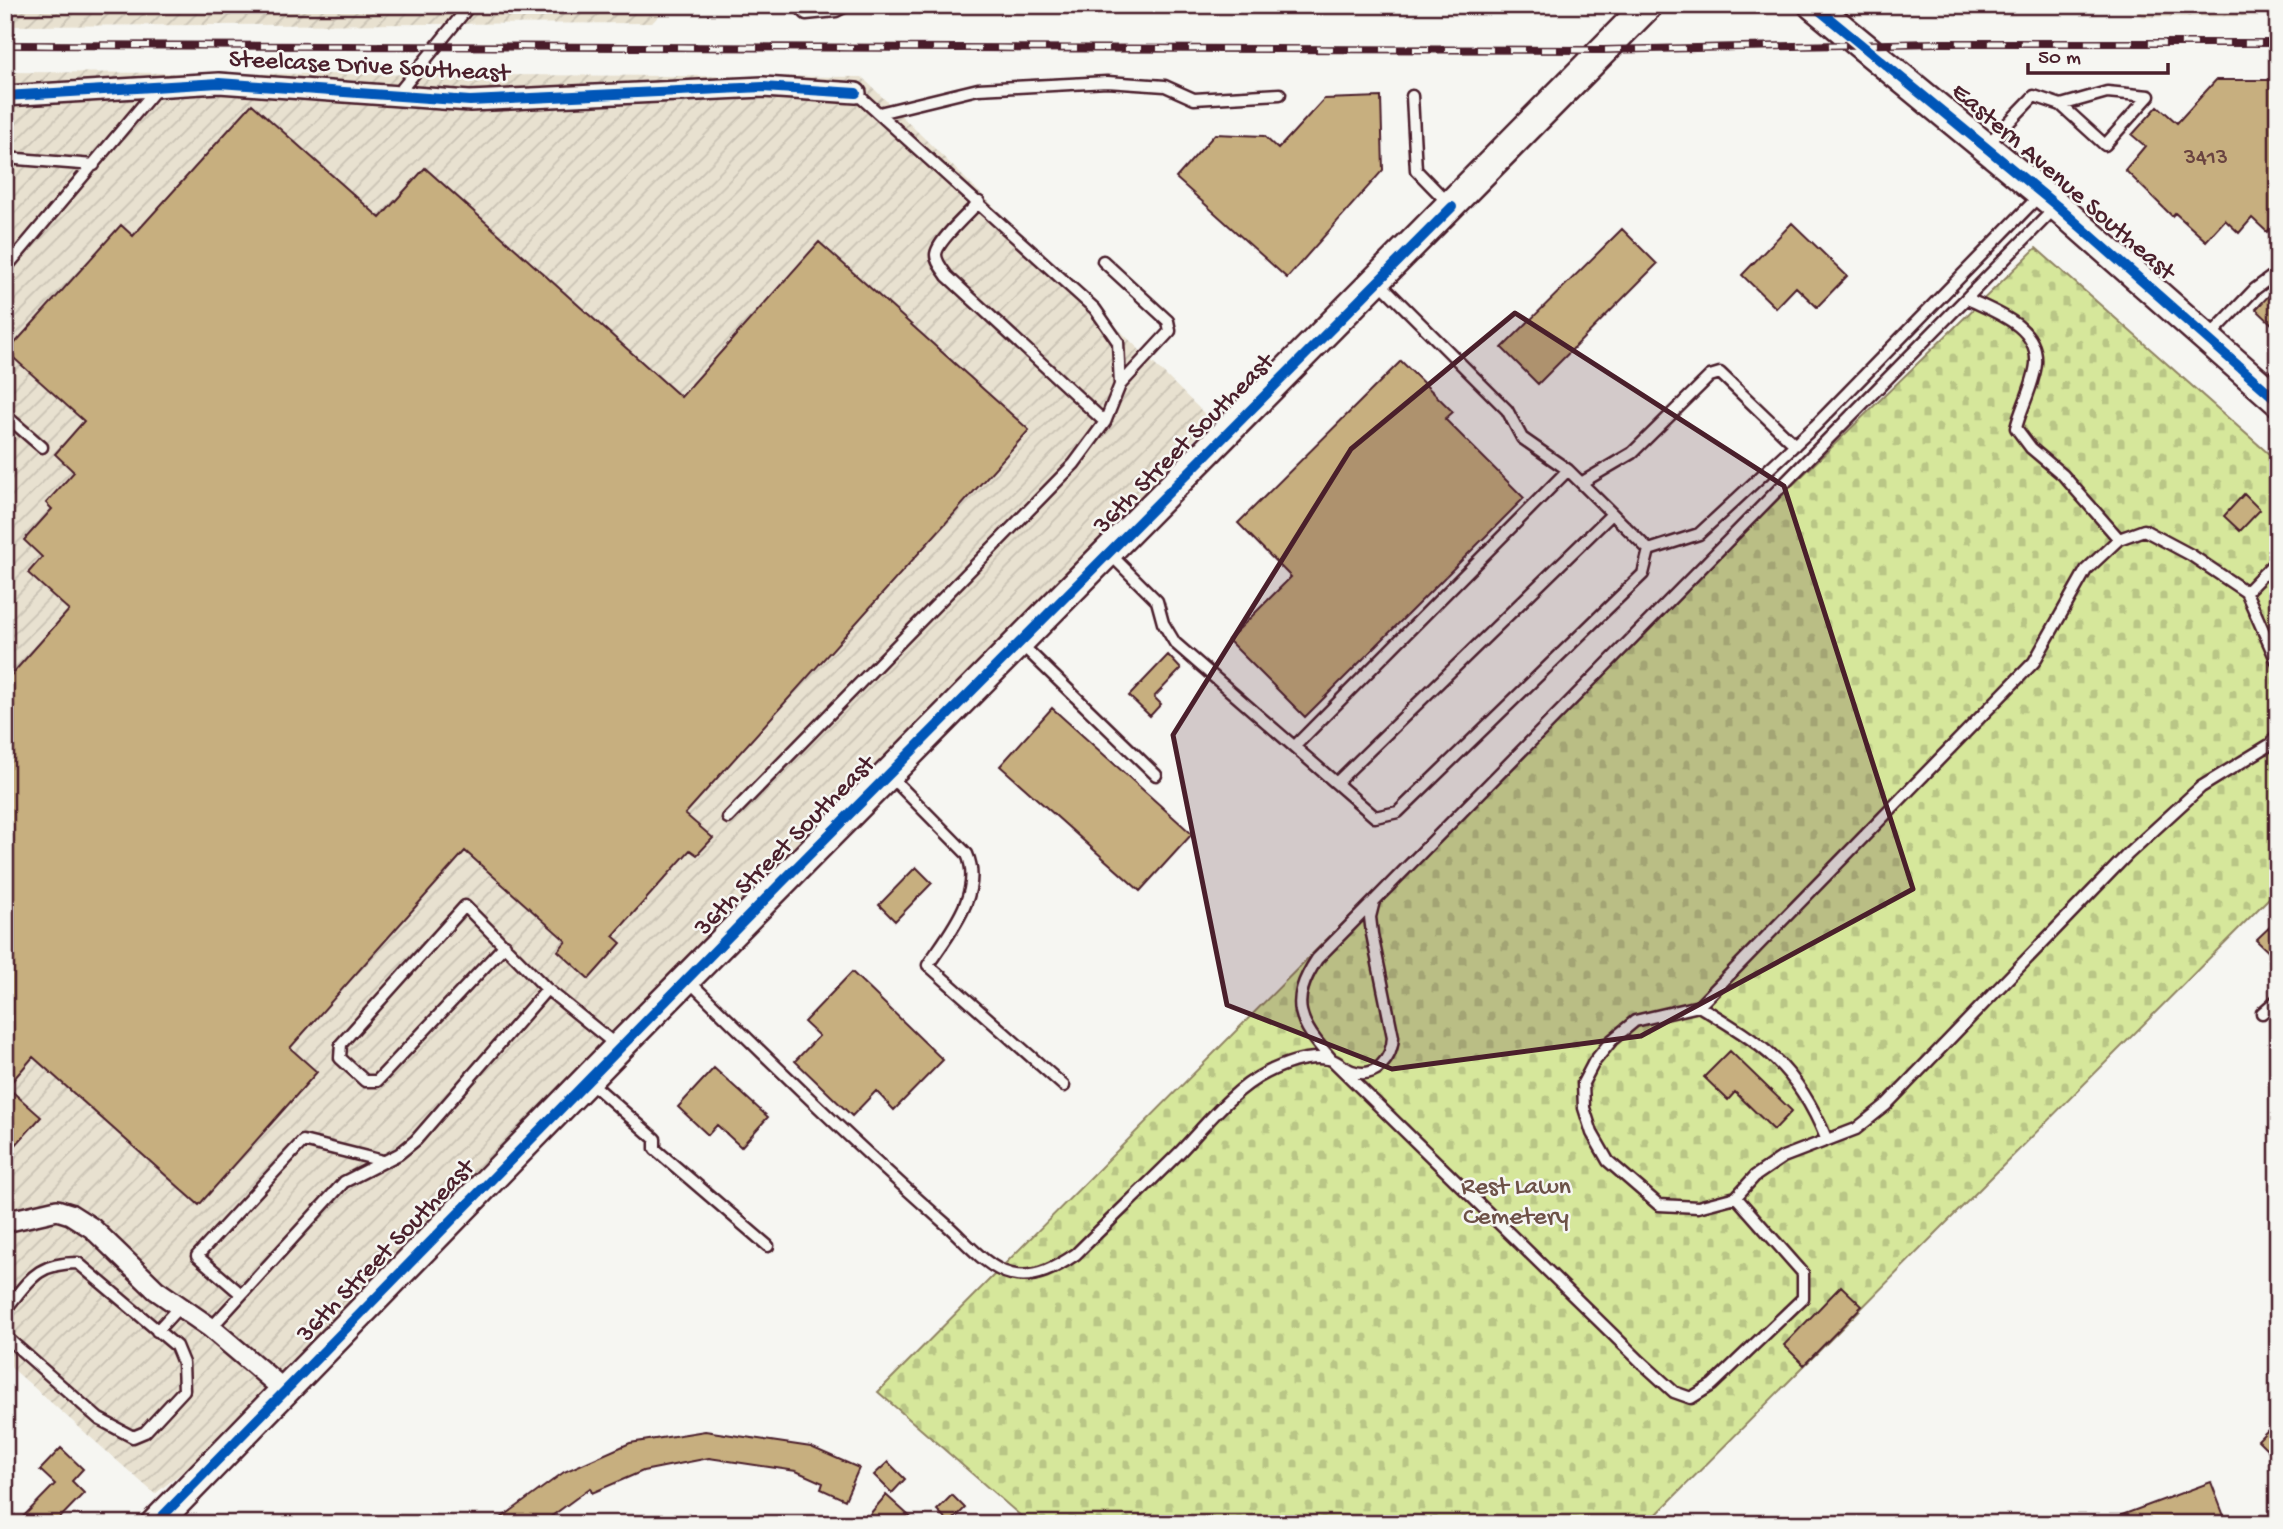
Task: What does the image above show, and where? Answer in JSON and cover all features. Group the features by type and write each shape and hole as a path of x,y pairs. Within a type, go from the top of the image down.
{"street":[{"name":"Eastern Avenue Southeast","path":"1813,5 1986,146 2207,339 2273,387"},
{"name":"36th Street Southeast","path":"155,1524 619,1047 1452,207 1638,12"},
{"name":"Steelcase Drive Southeast","path":"5,96 219,83 470,101 763,87 856,93"},
{"path":"5,1222 57,1210 70,1214 92,1228 179,1307 211,1328 284,1390"}],"lane":[{"path":"396,96 470,5"},
{"path":"797,5 806,14 836,10 848,5"},
{"path":"879,113 978,89 1107,82 1165,86 1194,99 1280,94"},
{"path":"5,270 159,87"},
{"path":"1986,146 2034,96 2062,105 2105,145 2149,96 2107,92 2062,105"},
{"path":"856,93 1095,309 1118,342 1120,385"},
{"path":"1412,96 1416,170 1452,207"},
{"path":"5,158 94,164"},
{"path":"1736,1197 1803,1273 1803,1298 1712,1385 1691,1398 1674,1392 1640,1361 1331,1059 1306,1029 1300,1010 1304,978 1317,959 1968,299 2049,200"},
{"path":"1649,550 1699,534 1796,445 2049,200"},
{"path":"979,202 940,244 936,255 939,264 947,275 1105,422"},
{"path":"728,818 1074,464 1105,422 1120,385 1170,331 1168,321 1103,261"},
{"path":"2207,339 2255,289 2278,272"},
{"path":"1378,282 1507,410 1522,438 1568,470 1649,550"},
{"path":"1968,299 2013,320 2028,335 2036,363 2016,428 2031,448 2063,475 2119,539"},
{"path":"1581,483 1625,458 1710,376 1720,373 1796,445"},
{"path":"5,415 42,447"},
{"path":"1295,746 1568,470"},
{"path":"1336,783 1612,514"},
{"path":"2278,664 2246,592 2191,555 2144,530 2119,539 2086,570 2034,662 1699,1006 1634,1021 1612,1040 1594,1062 1583,1083 1584,1108 1592,1133 1608,1161 1659,1205 1698,1207 1736,1197 1755,1176 1783,1157 1826,1138 1856,1129 1886,1105 2129,854 2201,787 2271,744 2278,733"},
{"path":"1110,553 1157,601 1163,623 1175,643 1376,817 1398,812 1643,574 1649,550"},
{"path":"2246,592 2278,559"},
{"path":"1021,643 1156,775"},
{"path":"890,775 967,854 973,868 964,910 928,965 1065,1086"},
{"path":"687,978 911,1193 993,1265 1010,1274 1030,1275 1055,1268 1076,1254 1233,1098 1264,1074 1293,1061 1331,1059 1353,1072 1366,1073 1378,1069 1392,1050 1392,1037 1372,934 1370,917 1374,901"},
{"path":"505,945 377,1081 365,1081 340,1058 341,1044 465,906 505,945 547,989 619,1047"},
{"path":"211,1328 344,1182 416,1140 547,989"},
{"path":"2262,1013 2278,999"},
{"path":"1699,1006 1772,1053 1798,1081 1826,1138"},
{"path":"588,1080 655,1139 655,1149 768,1246"},
{"path":"242,1294 197,1256 303,1141 383,1161"},
{"path":"5,1310 40,1269 48,1265 78,1264 176,1346 183,1363 184,1390 145,1432 134,1437 99,1419 5,1336"},
{"path":"157,1331 179,1307"}],"highlighted area":[{"path":"1515,313 1784,486 1913,889 1641,1036 1392,1069 1227,1005 1173,735 1351,449"}],"shaded area":[{"path":"5,5 669,5 652,23 5,26"},
{"path":"2130,5 2278,5 2278,16 2142,17"},
{"path":"5,72 862,77 1212,421 284,1390 155,1494 5,1362"}],"green space":[{"name":"Rest Lawn Cemetery","path":"2036,248 2278,462 2278,889 1647,1524 1030,1524 878,1392 1330,936"}],"building":[{"path":"2216,80 2278,80 2278,220 2267,232 2252,218 2239,233 2225,220 2206,241 2175,213 2172,216 2125,170 2145,146 2132,135 2158,106 2177,123"},
{"path":"1381,97 1383,170 1287,278 1176,178 1215,134 1264,136 1278,149 1324,99"},
{"path":"252,104 380,218 425,168 681,397 819,242 1029,430 685,814 713,838 697,855 690,850 613,936 621,943 589,979 558,951 566,941 465,851 290,1048 317,1072 199,1205 33,1057 7,1087 41,1117 5,1157 5,682 69,610 28,573 42,557 24,540 52,509 46,503 74,472 55,454 84,421 7,352 121,225 133,236"},
{"path":"1792,223 1847,276 1817,307 1796,287 1776,308 1742,275"},
{"path":"1622,229 1657,264 1538,384 1502,348"},
{"path":"2278,286 2278,330 2256,309"},
{"path":"1401,361 1453,412 1445,419 1524,498 1305,717 1228,640 1291,577 1238,523"},
{"path":"2244,494 2260,510 2240,531 2224,516"},
{"path":"1168,655 1181,669 1154,697 1161,704 1150,716 1129,696"},
{"path":"1052,708 1192,834 1140,891 1000,766"},
{"path":"916,867 932,883 895,921 879,905"},
{"path":"2278,919 2278,961 2256,940"},
{"path":"852,972 943,1060 894,1110 876,1091 852,1116 795,1061 819,1036 804,1022"},
{"path":"1730,1051 1792,1111 1774,1130 1735,1092 1728,1100 1704,1077"},
{"path":"714,1068 768,1117 741,1147 717,1125 708,1135 678,1107"},
{"path":"1841,1286 1862,1306 1804,1365 1784,1345"},
{"path":"2278,1420 2278,1460 2258,1440"},
{"path":"705,1431 811,1447 859,1468 845,1500 821,1489 823,1483 796,1471 709,1458 643,1471 592,1493 590,1488 541,1524 493,1524 564,1472 630,1443"},
{"path":"61,1448 83,1469 72,1481 84,1493 54,1524 16,1524 55,1484 40,1470"},
{"path":"888,1462 905,1479 892,1493 874,1475"},
{"path":"2211,1482 2227,1524 2103,1524 2103,1522"},
{"path":"886,1495 918,1524 881,1524 870,1514"},
{"path":"952,1495 965,1508 950,1523 937,1510"}],"railway":[{"path":"5,45 1603,50 1937,43 2278,43"}],"cycle path":[{"path":"1813,5 2057,206 2278,401"},
{"path":"5,96 219,83 470,101 763,87 856,93"},
{"path":"155,1524 781,883 1452,207"}]}
